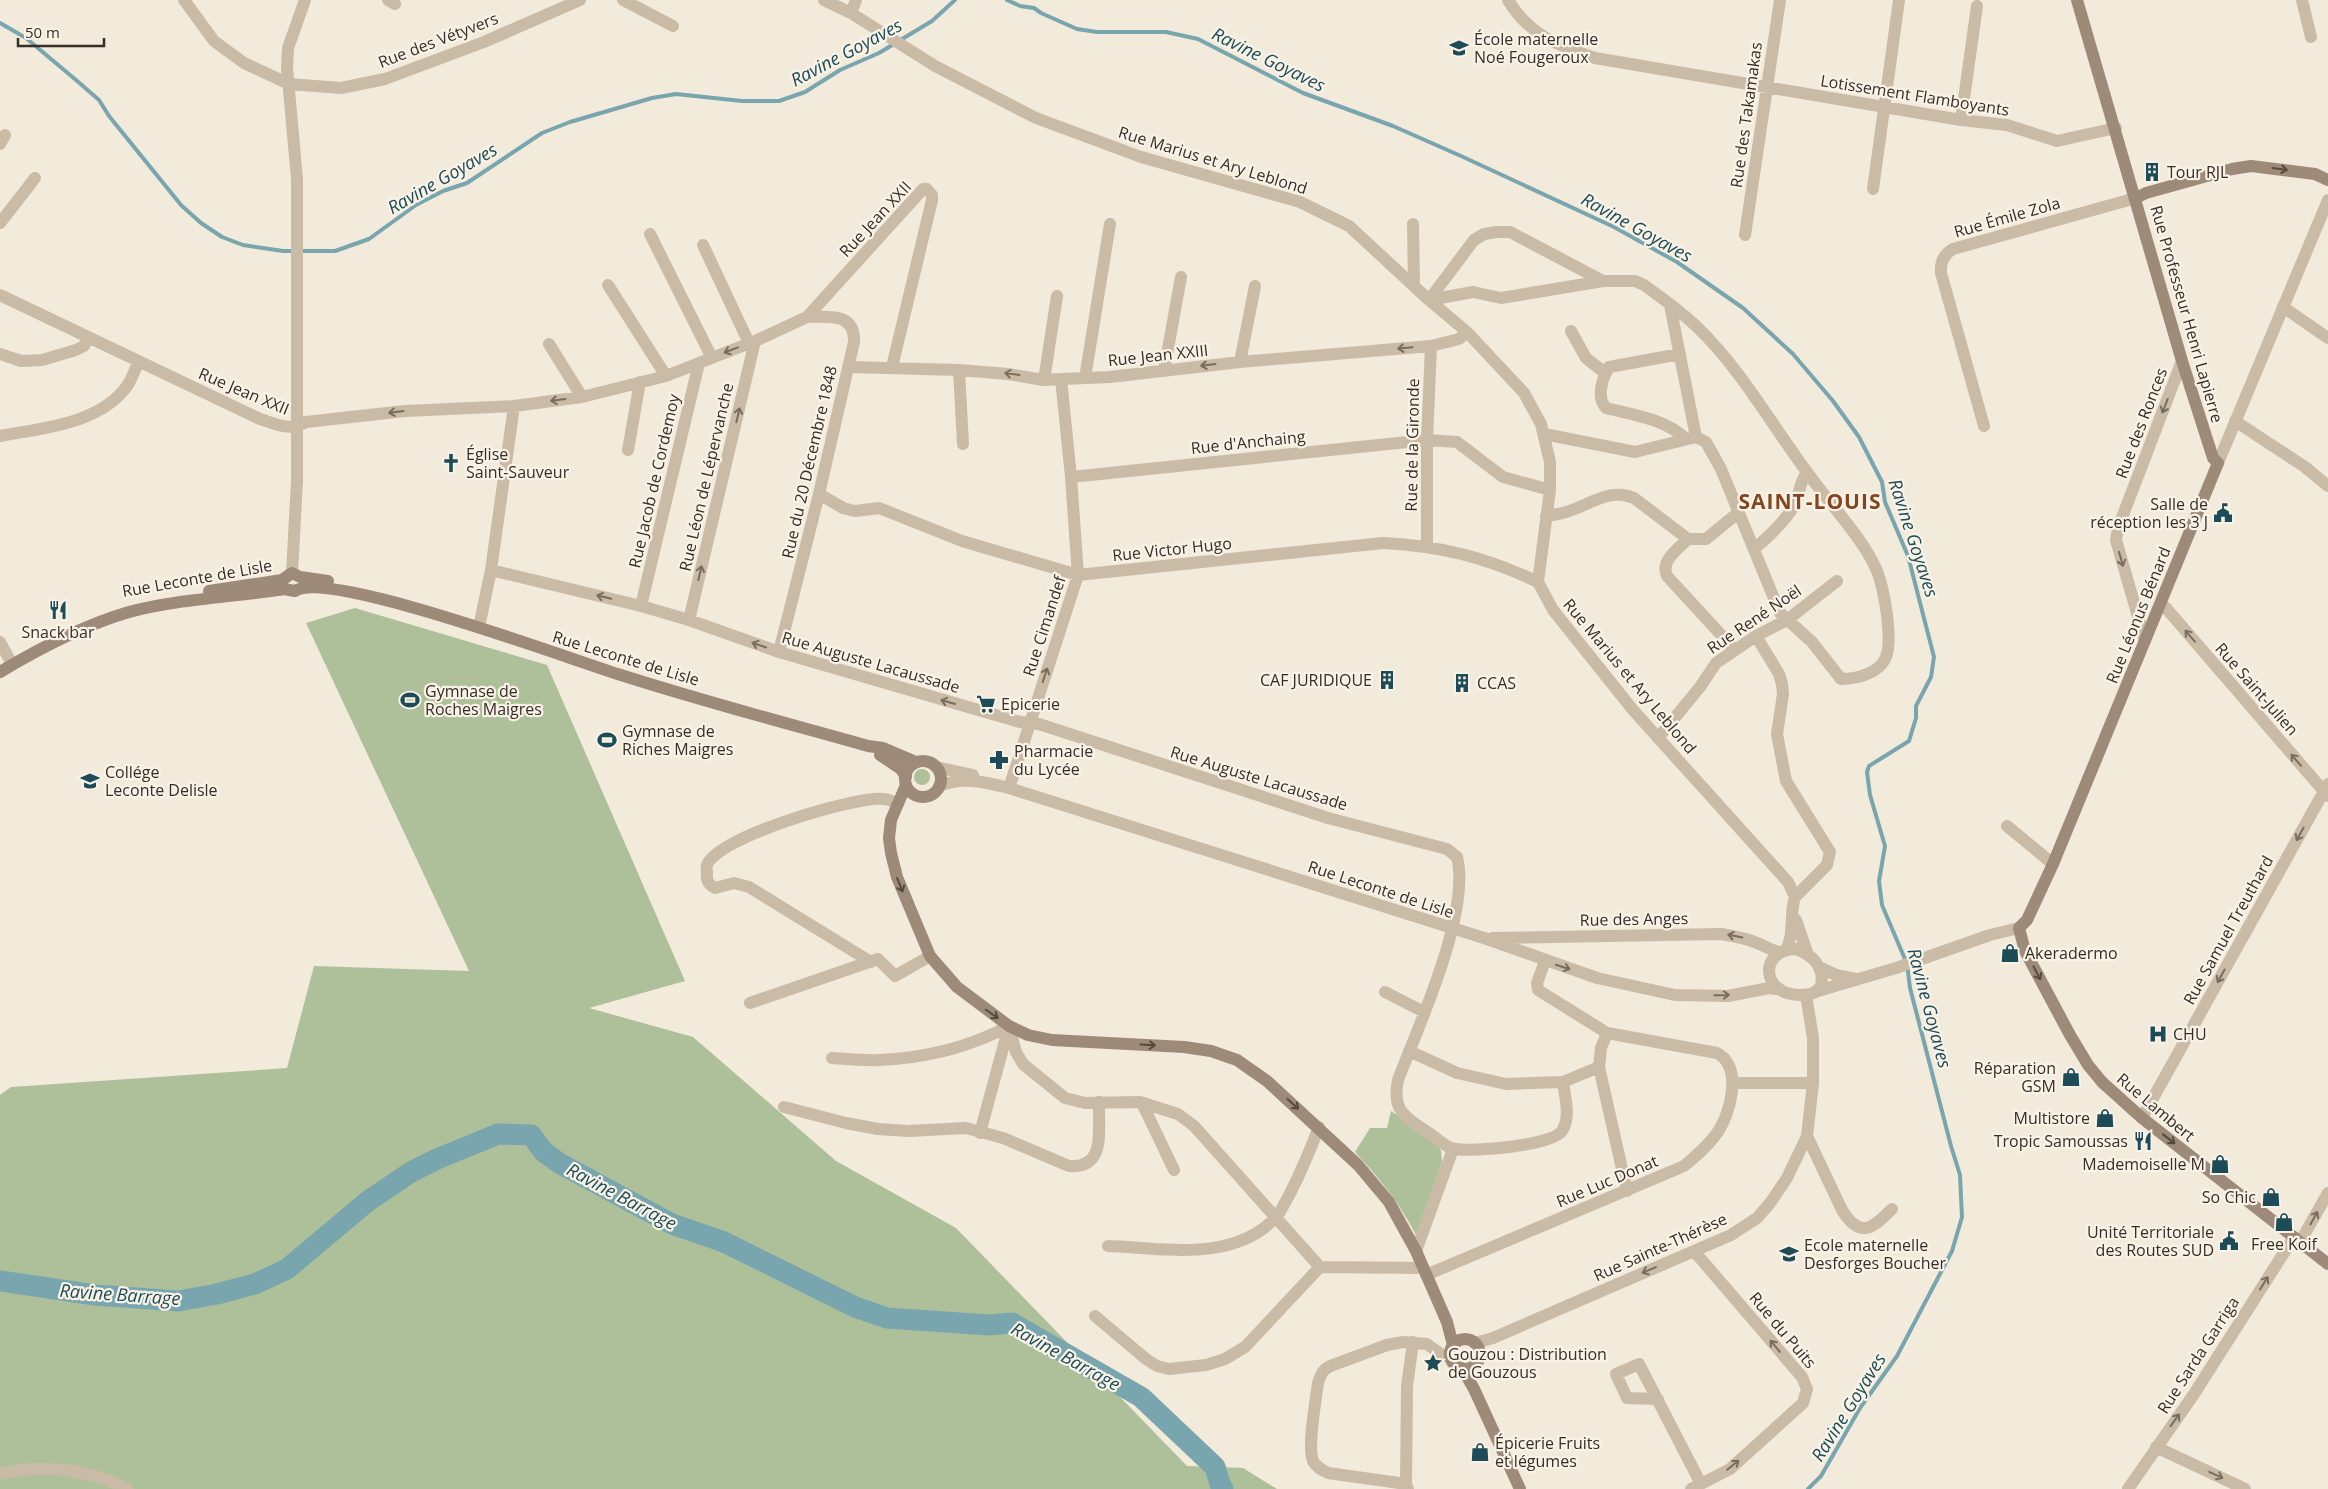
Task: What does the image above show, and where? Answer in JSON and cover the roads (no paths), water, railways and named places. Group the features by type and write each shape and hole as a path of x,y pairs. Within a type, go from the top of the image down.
{"main road":[{"name":"Rue Professeur Henri Lapierre","path":"2077,0 2116,128 2182,361 2214,458 2218,463"},
{"path":"2136,198 2146,193 2251,166 2315,174 2328,180"},
{"name":"Rue Léonus Bénard","path":"2019,928 2027,920 2053,864 2218,463"},
{"name":"Rue Leconte de Lisle","path":"0,672 7,662 87,620 128,605 292,581 375,597 479,627 621,676 868,746 883,748 916,762"},
{"name":"Rue Leconte de Lisle","path":"868,746 893,763 906,781"},
{"path":"906,781 912,793 918,796 929,796 935,793 941,777 936,767 927,762 916,762 908,769 906,781 891,820 889,838 897,877 930,956 957,987 1009,1026 1028,1035 1052,1040 1184,1047 1211,1052 1237,1060 1267,1081 1358,1165 1389,1202 1416,1250 1447,1322 1455,1347 1455,1364 1467,1368"},
{"path":"889,838 900,815 918,796"},
{"name":"Rue Lambert","path":"2019,928 2025,951 2088,1066 2102,1082 2142,1118 2328,1264"},
{"path":"1455,1347 1469,1340 1477,1347 1478,1360 1467,1368"},
{"path":"1467,1368 1474,1389 1520,1489"}],"street":[{"name":"Rue des Vétyvers","path":"184,0 214,41 229,54 244,63 289,84 341,88 385,79 484,42 580,0"},
{"path":"292,581 297,427 297,179 290,119 287,68 288,48 304,0"},
{"path":"623,0 674,26"},
{"name":"Rue Marius et Ary Leblond","path":"824,0 850,13 915,54 1036,118 1141,157 1300,202 1349,226 1429,300 1467,332 1524,393 1534,409 1544,434 1550,462 1550,490 1538,582 1553,610 1572,637 1658,738 1778,868 1788,882 1795,897"},
{"path":"850,13 856,0"},
{"name":"Lotissement Flamboyants","path":"1508,0 1518,16 1537,33 1555,44 1595,58 1960,120 2007,126 2048,140 2057,141 2116,128"},
{"name":"Rue des Takamakas","path":"1745,236 1780,0"},
{"path":"1874,189 1899,0"},
{"path":"2302,0 2311,37"},
{"path":"1960,120 1977,6"},
{"path":"1,218 36,178"},
{"name":"Rue Jean XXII","path":"3,300 260,419 284,427 297,427 306,422 405,411 514,406 582,397 666,376 752,342 807,317 923,190 930,190 932,200 892,367"},
{"name":"Rue Émile Zola","path":"1984,426 1941,273 1943,259 1953,249 2136,198"},
{"name":"Rue Léonus Bénard","path":"2218,463 2328,200"},
{"path":"1085,378 1110,224"},
{"path":"1413,224 1414,286"},
{"path":"1429,300 1474,240 1484,234 1498,232 1510,232 1603,281"},
{"path":"650,234 712,358"},
{"path":"703,245 752,342"},
{"path":"1164,370 1181,276"},
{"path":"1429,300 1473,292 1501,298 1603,281 1635,281 1644,285 1697,326 1720,352 1806,472 1868,554 1877,571 1888,620 1886,656 1879,667 1867,674 1851,679 1841,679 1812,642 1780,613 1739,512 1712,451 1706,442 1691,438 1663,423 1606,408 1602,403 1600,396 1605,373 1609,367 1680,354"},
{"path":"608,285 666,376"},
{"path":"1240,362 1255,286"},
{"path":"1044,380 1057,296"},
{"path":"1670,305 1680,354 1691,438"},
{"path":"2283,307 2328,338"},
{"name":"Rue du 20 Décembre 1848","path":"779,652 819,494 854,342 854,334 850,325 844,319 835,317 807,317"},
{"path":"1571,331 1586,358 1605,373"},
{"name":"Rue Jean XXIII","path":"848,367 959,370 1008,374 1044,380 1085,378 1240,362 1432,346 1459,339 1467,332"},
{"path":"0,354 21,361 42,360 76,350 84,346 88,338"},
{"name":"Rue Léon de Lépervanche","path":"689,620 752,342"},
{"path":"549,344 582,397"},
{"name":"Rue de la Gironde","path":"1427,546 1427,440 1432,346"},
{"name":"Rue des Ronces","path":"2145,641 2116,540 2118,528 2182,361"},
{"path":"0,436 75,419 104,409 128,386 138,362"},
{"name":"Rue Jacob de Cordemoy","path":"641,606 699,363"},
{"path":"959,370 963,444"},
{"name":"Rue Cimandef","path":"1009,788 1078,575 1061,379"},
{"path":"628,450 640,382"},
{"path":"479,627 491,570 514,406"},
{"path":"2235,421 2276,446 2328,486"},
{"path":"1544,434 1635,452 1691,438"},
{"name":"Rue d'Anchaing","path":"1071,477 1427,440 1453,441 1503,477 1550,490"},
{"path":"1754,548 1790,513 1796,502 1799,484 1806,472"},
{"name":"Rue Victor Hugo","path":"819,494 844,508 855,511 878,508 962,541 1078,575 1383,543 1427,546 1483,559 1538,582"},
{"path":"1546,516 1566,512 1614,494 1624,494 1634,498 1688,539 1706,539 1739,512"},
{"path":"1688,539 1668,560 1665,572 1735,650"},
{"name":"Rue Auguste Lacaussade","path":"491,570 641,606 689,620 779,652 1020,722 1039,724 1328,818 1447,849 1457,857 1460,868 1453,929 1396,1090 1399,1109 1405,1117 1453,1149"},
{"name":"Rue René Noël","path":"1658,738 1700,687 1711,667 1756,636 1786,620 1837,581"},
{"name":"Rue Saint-Julien","path":"2160,606 2166,608 2327,791"},
{"path":"1756,636 1779,674 1782,684 1783,694 1777,734 1786,781 1830,852 1830,862 1795,897 1791,910 1792,932 1783,951 1771,962 1769,969 1770,980 1776,989 1790,994 1812,993 1896,968 1990,935 2019,928"},
{"path":"0,642 7,662"},
{"name":"Rue Leconte de Lisle","path":"936,767 974,776 981,781"},
{"name":"Rue Leconte de Lisle","path":"939,786 951,781 981,781 1009,788 1484,938 1597,978 1675,995 1728,996 1769,988 1776,989"},
{"name":"Rue Samuel Treuthard","path":"2142,1118 2327,791"},
{"path":"871,962 749,887 734,883 715,888 710,885 706,878 707,865 715,856 743,839 782,822 845,803 886,798 898,804"},
{"path":"2007,826 2053,864"},
{"path":"1791,910 1800,928 1808,955"},
{"name":"Rue des Anges","path":"1484,938 1721,934 1758,943 1772,952 1783,951"},
{"path":"1783,951 1796,949 1808,955 1821,968 1836,975 1858,979"},
{"path":"750,1003 878,959 896,976 930,956"},
{"path":"1545,961 1537,983 1538,990 1544,996 1607,1033 1601,1048 1599,1067 1627,1191"},
{"path":"1812,993 1822,980 1821,968"},
{"path":"1385,992 1424,1012"},
{"name":"Rue Sainte-Thérèse","path":"1477,1347 1493,1338 1731,1235 1758,1218 1787,1178 1807,1136 1813,1083 1812,993"},
{"path":"832,1058 878,1060 922,1055 955,1048 986,1038 1009,1026"},
{"path":"1009,1026 1016,1052 1023,1064 1065,1098 1075,1102 1142,1103 1178,1114 1194,1126 1320,1267 1424,1271"},
{"path":"980,1133 1009,1026"},
{"name":"Rue Luc Donat","path":"1424,1271 1627,1191 1684,1166 1700,1153 1718,1133 1728,1109 1732,1083 1730,1065 1724,1057 1717,1053 1607,1033"},
{"path":"1409,1051 1457,1073 1506,1084 1563,1082 1599,1067"},
{"path":"1416,1250 1453,1149 1498,1148 1551,1138 1561,1132 1567,1120 1563,1082"},
{"path":"1732,1083 1813,1083"},
{"path":"784,1107 878,1129 908,1131 966,1128 1003,1138 1069,1166 1080,1167 1094,1159 1097,1150 1100,1102"},
{"path":"1142,1103 1174,1170"},
{"path":"1108,1246 1200,1249 1230,1245 1255,1234 1277,1217 1301,1174 1319,1127"},
{"path":"1807,1136 1842,1210 1856,1228 1866,1229 1874,1226 1892,1209"},
{"name":"Rue Sarda Garriga","path":"2128,1489 2194,1394 2328,1193"},
{"name":"Rue du Puits","path":"1658,1399 1696,1487 1730,1468 1804,1403 1807,1389 1802,1377 1694,1251"},
{"path":"1095,1316 1157,1366 1169,1369 1189,1368 1225,1359 1245,1347 1320,1267"},
{"path":"1413,1342 1407,1386 1407,1486 1328,1473 1320,1470 1314,1463 1312,1446 1318,1382 1325,1368 1387,1345 1413,1342 1427,1344 1442,1355 1455,1347"},
{"path":"2156,1447 2245,1489"},
{"path":"0,1474 15,1470 55,1469 87,1474 128,1489"}],"waterway":[{"name":"Ravine Goyaves","path":"0,23 26,38 99,100 109,116 181,205 201,223 222,237 243,245 283,251 335,251 369,239 416,205 443,191 467,183 542,133 570,122 652,98 676,94 742,101 779,101 805,92 840,70 879,53 932,21 955,0"},
{"name":"Ravine Goyaves","path":"1007,0 1020,6 1034,8 1077,29 1097,32 1166,32 1198,39 1303,93 1393,126 1614,227 1677,262 1743,308 1793,354 1833,401 1859,437 1882,482 1885,502 1908,556 1934,657 1931,677 1916,706 1916,718 1909,741 1869,766 1867,772 1870,795 1885,846 1879,881 1882,905 1907,964 1910,988 1960,1175 1962,1217 1952,1251 1897,1356 1860,1408 1821,1476 1808,1489"},
{"name":"Ravine Barrage","path":"0,1281 95,1295 178,1301 217,1294 255,1284 287,1269 368,1201 411,1172 437,1159 498,1134 531,1135 544,1152 559,1163 672,1224 724,1242 855,1307 887,1318 989,1325 1012,1323 1141,1397 1215,1467 1223,1489"}],"place":[{"name":"École maternelle Noé Fougeroux","path":"1459,48"},
{"name":"Tour RJL","path":"2152,172"},
{"name":"Église Saint-Sauveur","path":"451,463"},
{"name":"Salle de réception les 3 J","path":"2223,513"},
{"name":"Snack bar","path":"58,610"},
{"name":"CAF JURIDIQUE","path":"1387,680"},
{"name":"CCAS","path":"1462,683"},
{"name":"Gymnase de Roches Maigres","path":"410,700"},
{"name":"Epicerie","path":"986,704"},
{"name":"Gymnase de Riches Maigres","path":"607,740"},
{"name":"Pharmacie du Lycée","path":"999,760"},
{"name":"Collége Leconte Delisle","path":"90,781"},
{"name":"Akeradermo","path":"2010,953"},
{"name":"CHU","path":"2158,1034"},
{"name":"Réparation GSM","path":"2071,1077"},
{"name":"Multistore","path":"2105,1118"},
{"name":"Tropic Samoussas","path":"2143,1141"},
{"name":"Mademoiselle M","path":"2220,1164"},
{"name":"So Chic","path":"2271,1197"},
{"name":"Free Koif","path":"2284,1222"},
{"name":"Unité Territoriale des Routes SUD","path":"2229,1241"},
{"name":"Ecole maternelle Desforges Boucher","path":"1789,1254"},
{"name":"Gouzou : Distribution de Gouzous","path":"1433,1363"},
{"name":"Épicerie Fruits et légumes","path":"1480,1452"}],"district":[{"name":"SAINT-LOUIS","path":"1810,501"}]}
